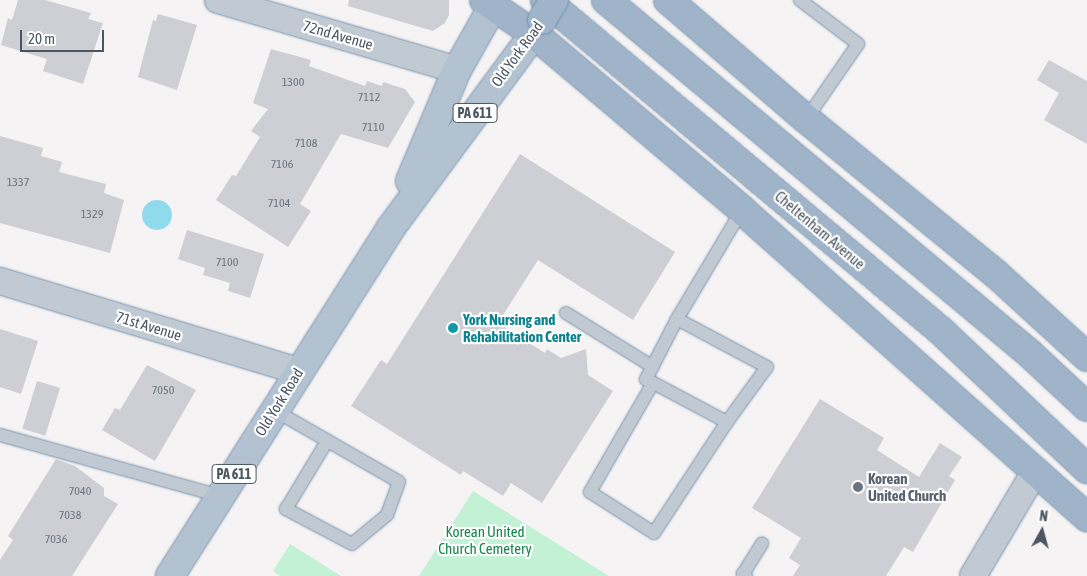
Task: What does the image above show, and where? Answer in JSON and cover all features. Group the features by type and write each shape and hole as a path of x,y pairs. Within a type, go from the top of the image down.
{"highway":[{"path":"606,0 1029,353 1087,407"},
{"path":"668,0 806,119 996,274 1087,357"},
{"path":"491,3 544,14 742,210 1087,517"},
{"name":"Cheltenham Avenue","path":"544,14 941,331 1087,469"}],"main road":[{"name":"Old York Road","path":"390,229 457,70 491,3"},
{"name":"Old York Road","path":"170,576 298,371 390,229 544,14"}],"street":[{"name":"72nd Avenue","path":"218,0 457,70"},
{"name":"71st Avenue","path":"0,281 298,371"},
{"path":"973,576 1036,470"}],"lane":[{"path":"800,0 858,44 806,119"},
{"path":"727,422 646,380 677,319 742,210"},
{"path":"566,313 653,367"},
{"path":"652,383 590,492 654,533 727,422 767,368 677,319"},
{"path":"274,410 326,442 399,482 387,516 352,544 286,509 326,442"},
{"path":"0,436 220,496"},
{"path":"743,575 762,544"}],"green space":[{"name":"Korean United Church Cemetery","path":"473,491 609,576 419,576"},
{"path":"290,544 341,576 280,576 273,571"}],"water":[{"path":"157,200 168,204 172,215 168,226 157,230 146,226 142,215 146,204"}],"building":[{"path":"18,0 45,0 91,13 88,19 103,23 83,84 43,71 47,59 1,45 8,18 12,20"},
{"path":"349,0 449,0 449,15 445,23 433,31 348,6"},
{"path":"158,14 197,25 177,90 138,77 153,20 156,21"},
{"path":"271,49 311,60 309,66 365,86 367,81 382,86 383,82 405,89 415,102 388,148 341,134 300,204 311,211 288,247 216,200 232,175 236,176 260,137 251,131 268,109 253,103"},
{"path":"1049,60 1087,81 1087,144 1044,120 1059,93 1037,80"},
{"path":"0,136 43,148 41,156 62,162 59,172 106,184 104,193 124,200 110,253 0,223"},
{"name":"York Nursing and Rehabilitation Center","path":"520,154 675,252 633,320 538,260 498,323 545,353 547,349 561,358 586,349 588,375 613,391 542,503 511,483 503,496 463,471 461,475 351,406 381,360 387,364"},
{"path":"187,230 264,254 250,298 228,291 230,283 203,275 205,268 178,259"},
{"path":"0,329 38,341 21,394 0,387"},
{"path":"147,365 196,390 155,461 102,430 115,408 120,410"},
{"path":"37,381 60,388 45,436 22,429"},
{"name":"Korean United Church","path":"820,399 884,438 877,450 919,477 940,443 962,457 949,476 955,480 913,552 904,547 886,576 793,576 800,565 789,558 801,538 752,508"},
{"path":"56,459 75,466 104,488 104,496 118,504 72,576 0,576 0,560 13,540 8,536"}],"place":[{"name":"York Nursing and Rehabilitation Center","path":"453,328"},
{"name":"Korean United Church","path":"858,487"}]}
